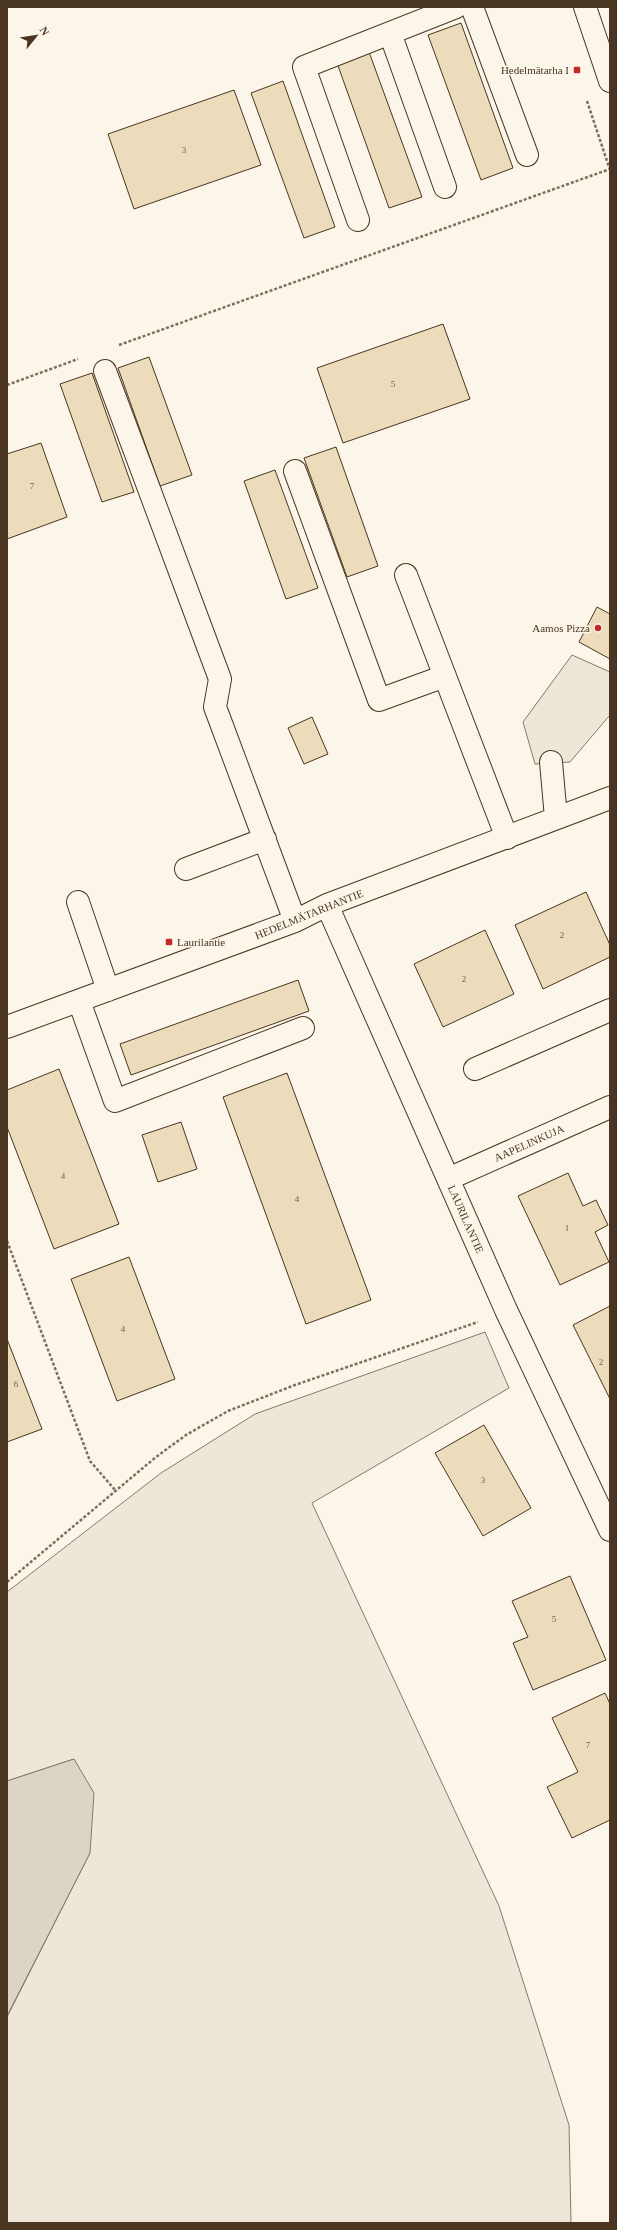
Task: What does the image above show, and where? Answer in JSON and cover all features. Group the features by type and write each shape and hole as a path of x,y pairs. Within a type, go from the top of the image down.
{"street":[{"path":"358,220 304,67 456,7"},
{"path":"472,7 526,155"},
{"path":"585,7 610,81"},
{"path":"390,33 445,186"},
{"path":"105,371 220,679 215,707 295,921"},
{"path":"295,471 378,700 445,676"},
{"path":"406,575 507,838"},
{"path":"551,762 556,818"},
{"name":"HEDELMÄTARHANTIE","path":"7,1026 295,921 327,905 610,798"},
{"path":"186,869 265,839"},
{"path":"78,902 108,990"},
{"name":"LAURILANTIE","path":"327,905 506,1310 603,1496 610,1530"},
{"path":"79,1001 115,1101 303,1028"},
{"path":"475,1069 610,1010"},
{"name":"AAPELINKUJA","path":"448,1179 610,1107"}],"path":[{"path":"111,348 610,169"},
{"path":"7,385 81,358"},
{"path":"7,1241 90,1461 115,1490"},
{"path":"7,1582 115,1490 186,1435 228,1411 295,1385 481,1321 506,1310"}],"shaded area":[{"path":"572,655 610,672 610,715 570,762 535,764 523,722"},
{"path":"485,1332 509,1388 312,1503 499,1906 569,2125 571,2223 7,2223 7,2017 90,1853 74,1759 7,1781 7,1592 161,1473 255,1414"},
{"path":"74,1759 94,1793 90,1853 7,2016 7,1781"}],"building":[{"path":"461,23 513,168 481,180 428,35"},
{"path":"369,52 422,197 389,208 337,63"},
{"path":"283,81 335,227 304,238 251,93"},
{"path":"234,90 261,165 134,209 108,134"},
{"path":"443,324 470,399 343,443 317,368"},
{"path":"149,357 192,475 160,486 118,368"},
{"path":"92,373 134,492 102,502 60,384"},
{"path":"41,443 67,517 7,539 7,454"},
{"path":"336,447 378,566 347,577 304,458"},
{"path":"275,470 318,588 286,599 244,481"},
{"name":"Aamos Pizza","path":"597,607 610,614 610,659 579,642"},
{"path":"312,717 328,754 304,764 288,728"},
{"path":"586,892 610,945 610,957 543,989 515,925"},
{"path":"485,930 514,994 443,1027 414,964"},
{"path":"298,980 309,1011 131,1075 120,1044"},
{"path":"59,1069 119,1224 54,1249 7,1127 7,1090"},
{"path":"287,1073 371,1300 306,1324 223,1097"},
{"path":"181,1122 197,1169 158,1182 142,1135"},
{"path":"568,1173 583,1206 596,1200 608,1225 595,1232 609,1262 560,1285 518,1196"},
{"path":"129,1257 175,1379 117,1401 71,1279"},
{"path":"610,1306 610,1399 573,1325"},
{"path":"7,1339 42,1429 7,1442"},
{"path":"484,1425 531,1508 483,1536 435,1453"},
{"path":"570,1576 606,1660 533,1690 513,1643 528,1637 512,1601"},
{"path":"605,1693 610,1704 610,1820 572,1838 547,1787 578,1772 552,1718"}],"place":[{"name":"Hedelmätarha I","path":"577,70"},
{"name":"Aamos Pizza","path":"598,628"},
{"name":"Laurilantie","path":"169,942"}]}
